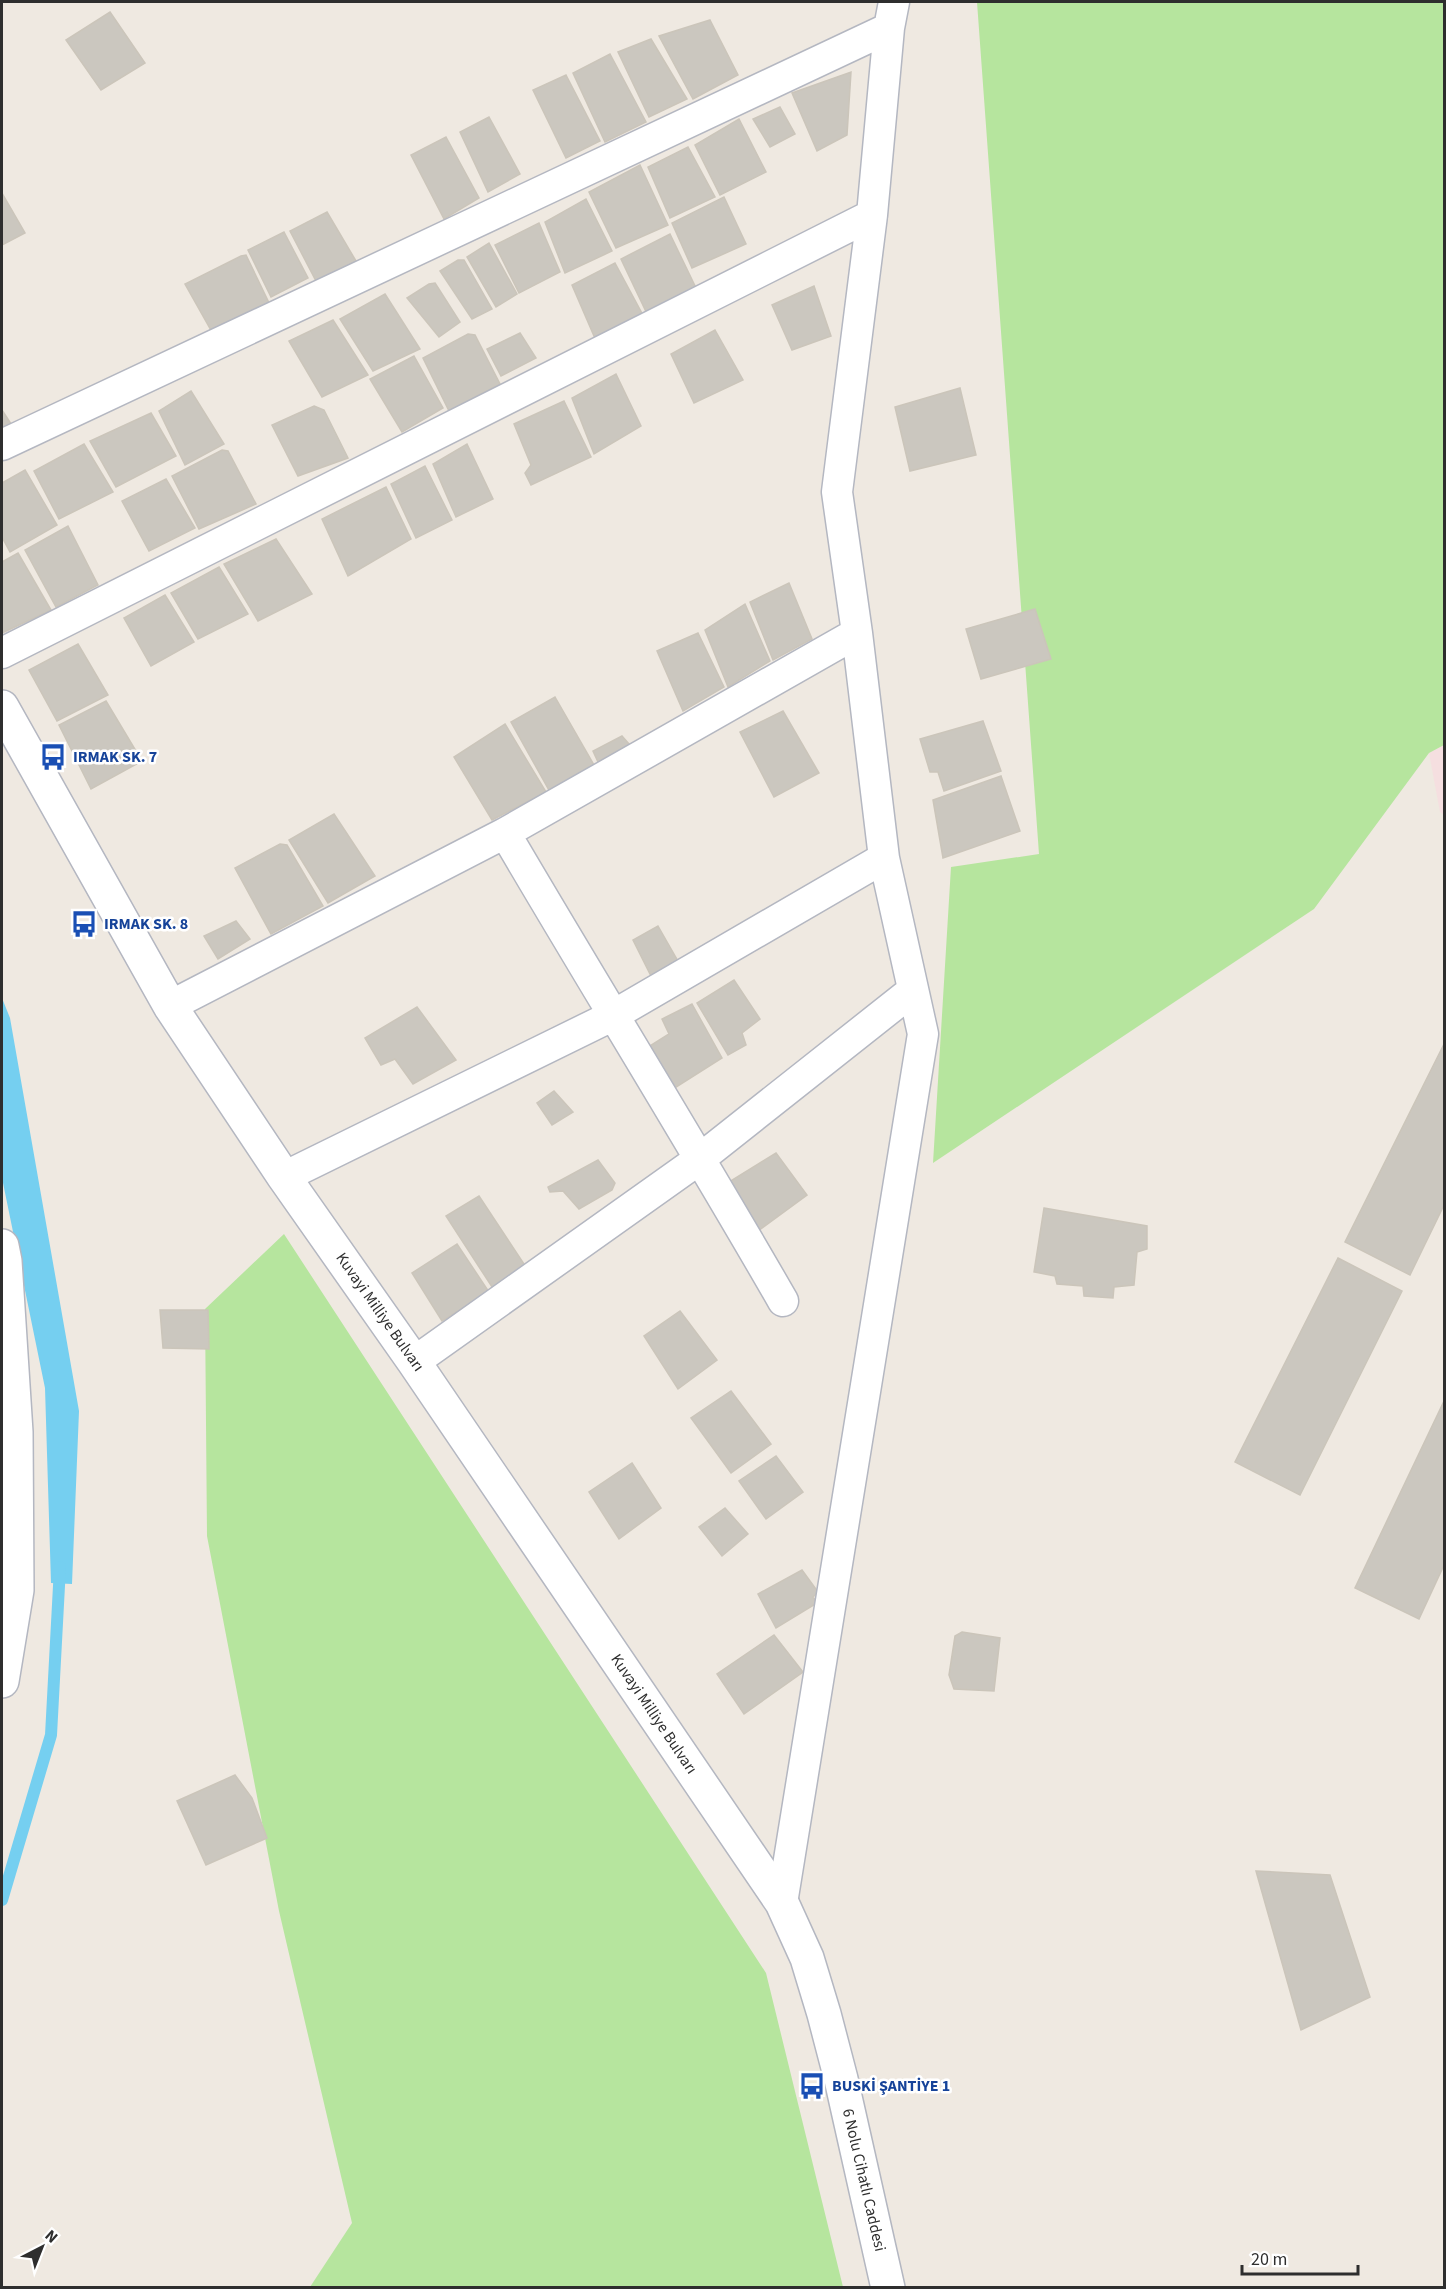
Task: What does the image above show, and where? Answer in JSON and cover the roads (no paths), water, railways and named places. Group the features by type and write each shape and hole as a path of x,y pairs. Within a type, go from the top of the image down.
{"street":[{"path":"782,1903 923,1034 884,858 857,633 837,492 872,215 892,15"},
{"path":"2,445 892,15"},
{"path":"2,653 872,215"},
{"path":"170,1006 505,833 857,633"},
{"name":"Kuvayi Milliye Bulvarı","path":"2,707 170,1006 284,1177 414,1362 782,1903"},
{"path":"505,833 612,1016 701,1158 783,1301"},
{"path":"284,1177 612,1016 884,858"},
{"path":"414,1362 701,1158 912,992"},
{"path":"2,1246 5,1261 16,1432 17,1545 17,1590 2,1681"},
{"name":"6 Nolu Cihatlı Caddesi","path":"782,1903 807,1958 824,2014 888,2288"}],"water":[{"path":"2,998 10,1018 79,1411 72,1584 51,1583 45,1388 2,1178"}],"waterway":[{"path":"2,1900 51,1735 60,1567"}],"place":[{"name":"IRMAK SK. 7","path":"53,757"},
{"name":"IRMAK SK. 8","path":"84,924"},
{"name":"BUSKİ ŞANTİYE 1","path":"812,2086"}]}
